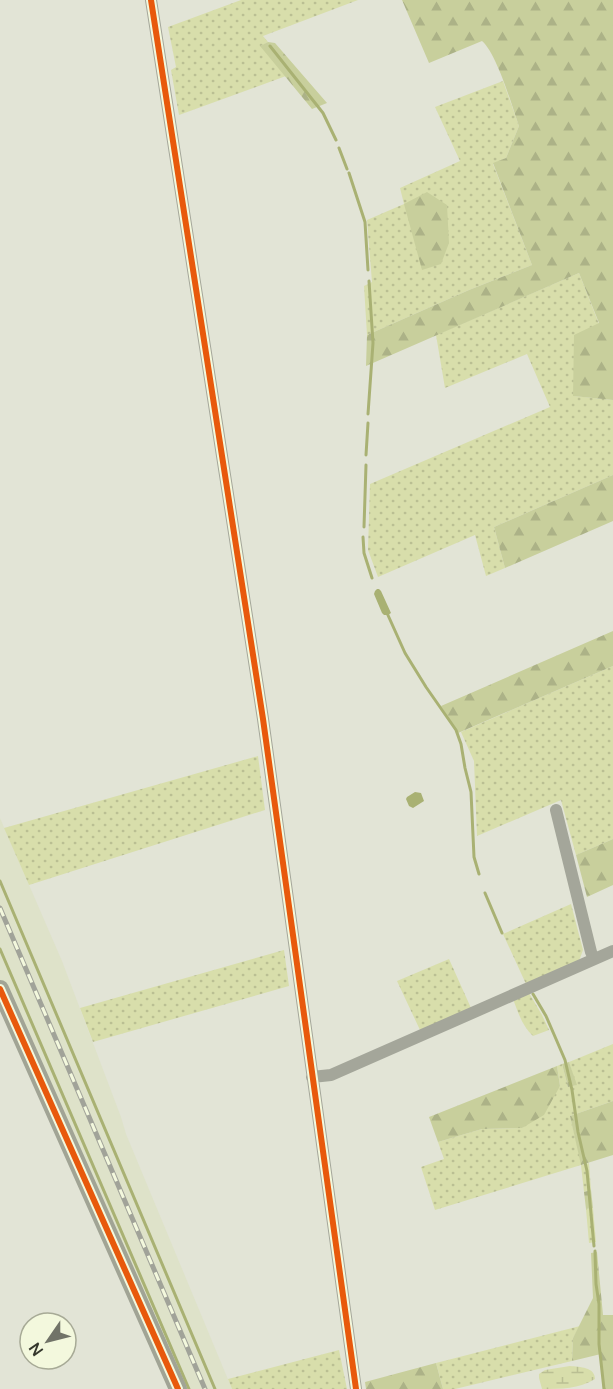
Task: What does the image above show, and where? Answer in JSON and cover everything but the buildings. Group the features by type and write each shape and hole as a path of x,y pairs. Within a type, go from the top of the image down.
{"street":[{"path":"151,0 263,719 356,1389"},
{"path":"556,810 594,959"},
{"path":"312,1077 331,1075 613,951"},
{"path":"0,989 178,1389"}],"shaded area":[{"path":"377,589 381,591 391,613 388,615 382,613 374,594"},
{"path":"415,792 421,793 424,801 413,808 409,806 406,799"},
{"path":"0,818 62,961 126,1134 232,1389 172,1389 0,1004"}],"green space":[{"path":"241,0 358,0 263,36 268,42 261,46 286,76 179,115 171,70 176,67 168,27"},
{"path":"402,0 613,0 613,400 573,396 574,335 599,323 579,273 366,366 367,335 532,265 493,163 506,158 519,126 504,81 493,57 482,41 429,63"},
{"path":"268,42 275,43 327,103 312,109 260,46"},
{"path":"503,81 519,126 506,158 493,164 532,265 367,335 364,286 372,282 367,220 404,204 400,188 460,161 435,107"},
{"path":"427,192 447,205 449,243 441,264 422,270 404,204"},
{"path":"579,273 599,324 574,396 613,400 613,475 494,527 505,568 486,576 475,535 378,577 368,550 370,484 550,407 527,354 445,388 436,335"},
{"path":"613,475 613,521 505,568 494,527"},
{"path":"613,631 613,666 458,733 441,706"},
{"path":"613,666 613,839 576,855 561,800 477,836 474,761 461,732"},
{"path":"258,756 265,810 29,885 4,828"},
{"path":"613,839 613,885 587,897 576,855"},
{"path":"571,904 583,950 579,961 526,984 503,934"},
{"path":"284,950 289,986 93,1042 80,1008"},
{"path":"449,959 471,1008 420,1030 397,981"},
{"path":"529,993 549,1030 533,1036 523,1023 513,999"},
{"path":"613,1044 613,1101 570,1116 582,1165 589,1163 591,1190 584,1192 581,1165 435,1210 421,1167 444,1159 438,1142 482,1129 522,1128 560,1086 557,1066 562,1064 568,1087 576,1085 569,1062"},
{"path":"569,1062 577,1085 568,1087 562,1064"},
{"path":"557,1066 560,1086 544,1115 522,1128 482,1129 438,1142 429,1117"},
{"path":"613,1101 613,1155 581,1165 570,1116"},
{"path":"591,1190 593,1208 586,1209 584,1192"},
{"path":"593,1208 596,1242 589,1243 586,1209"},
{"path":"597,1252 603,1315 613,1315 613,1389 603,1389 601,1354 572,1361 573,1338 593,1298 591,1253"},
{"path":"580,1326 573,1338 572,1361 455,1389 443,1389 436,1363"},
{"path":"339,1350 347,1389 232,1389 228,1379"},
{"path":"436,1363 443,1389 366,1389 365,1382"},
{"path":"570,1366 590,1370 595,1379 576,1387 542,1389 539,1374 545,1370"}],"waterway":[{"path":"270,46 323,113 336,140"},
{"path":"339,148 347,169"},
{"path":"349,173 365,222 368,270"},
{"path":"368,414 373,343 369,281"},
{"path":"366,455 368,423"},
{"path":"364,527 366,465"},
{"path":"363,537 364,553 372,578"},
{"path":"387,613 405,653 456,730 461,744 471,792 474,857 479,874"},
{"path":"0,881 215,1389"},
{"path":"485,893 502,933"},
{"path":"0,949 189,1389"},
{"path":"533,994 546,1016 565,1060 587,1171 594,1246"},
{"path":"595,1251 599,1344 604,1389"}],"railway":[{"path":"0,908 205,1389"}],"cycle path":[{"path":"151,0 263,719 356,1389"},
{"path":"0,989 178,1389"}]}
